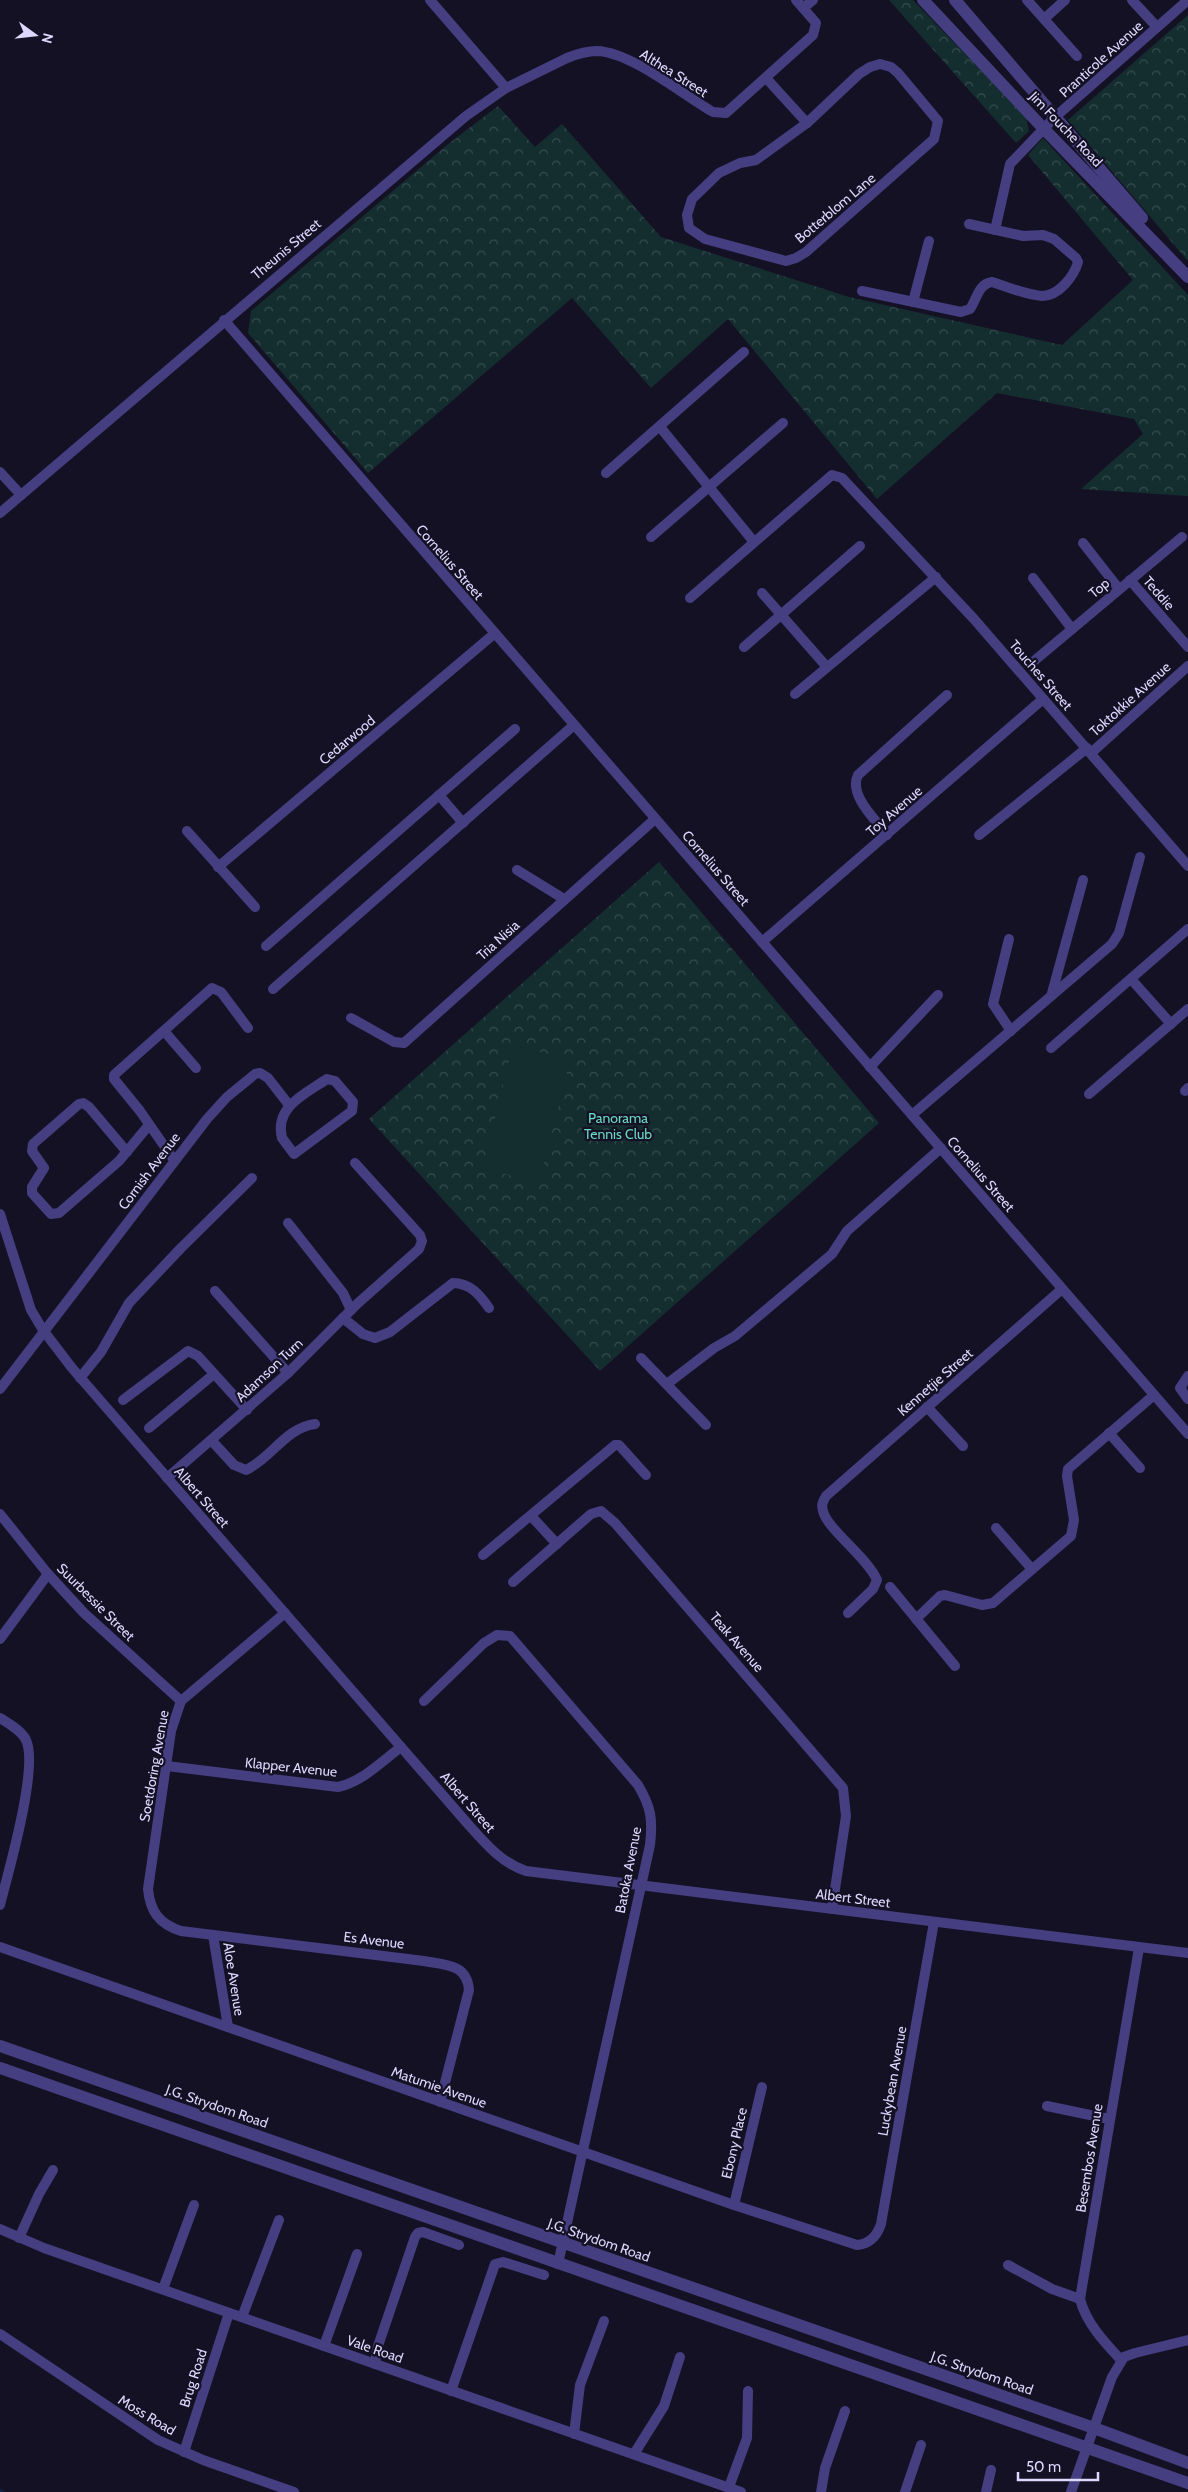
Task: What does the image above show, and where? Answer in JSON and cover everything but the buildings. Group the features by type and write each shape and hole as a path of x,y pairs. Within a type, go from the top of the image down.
{"street":[{"path":"430,0 506,88"},
{"path":"800,4 813,0"},
{"name":"Jim Fouche Road","path":"923,0 1044,129 1188,275"},
{"name":"Jim Fouche Road","path":"955,0 1188,275"},
{"path":"1027,0 1078,56"},
{"path":"1044,19 1065,0"},
{"path":"1132,0 1157,27"},
{"name":"Pranticole Avenue","path":"995,230 1008,168 1054,118 1188,0"},
{"name":"Althea Street","path":"506,88 567,58 588,51 599,51 626,59 709,110 719,114 731,110 809,40 816,29 816,23 800,4"},
{"name":"Botterblom Lane","path":"880,64 891,67 898,73 938,121 938,129 934,139 926,148 806,252 790,260 705,239 689,228 687,215 692,199 719,173 740,163 756,160 807,123 859,74 870,67 880,64"},
{"path":"766,78 807,123"},
{"name":"Theunis Street","path":"0,513 224,320 466,116 506,88"},
{"path":"862,290 961,312 970,309 981,287 986,283 992,282 1041,296 1047,295 1067,283 1073,276 1078,262 1076,258 1054,239 1043,235 1023,236 969,224"},
{"path":"913,302 929,241"},
{"name":"Cornelius Street","path":"224,320 1188,1434"},
{"path":"606,473 744,352"},
{"path":"650,537 784,423"},
{"path":"660,427 754,542 690,598"},
{"path":"0,472 21,495"},
{"name":"Touches Street","path":"754,542 832,475 842,478 936,577 1188,866"},
{"name":"Top","path":"1034,661 1182,536"},
{"path":"1083,543 1119,588"},
{"path":"744,647 860,546"},
{"path":"794,694 936,577"},
{"path":"1033,578 1072,629"},
{"name":"Teddie","path":"1130,580 1188,647"},
{"path":"762,593 826,666"},
{"name":"Cedarwood","path":"218,867 494,634"},
{"name":"Toktokkie Avenue","path":"979,835 1089,751 1188,666"},
{"path":"887,835 856,792 855,780 858,775 947,695"},
{"name":"Toy Avenue","path":"762,942 1043,699"},
{"path":"273,989 574,725"},
{"path":"266,946 515,729"},
{"path":"439,795 464,823"},
{"name":"Tria Nisia","path":"352,1018 394,1042 404,1043 655,819"},
{"path":"187,831 254,907"},
{"path":"912,1115 1116,939 1140,857"},
{"path":"517,870 564,899"},
{"path":"1052,993 1084,880"},
{"path":"1050,1048 1188,929"},
{"path":"1009,939 993,1004 1011,1031"},
{"path":"1131,979 1171,1024"},
{"path":"174,1160 114,1076 212,988 221,992 248,1028"},
{"path":"870,1067 938,995"},
{"path":"1089,1094 1188,1009"},
{"path":"164,1030 196,1068"},
{"name":"Cornish Avenue","path":"0,1388 174,1160 214,1111 255,1074 260,1073 268,1078 288,1105"},
{"path":"330,1079 335,1081 354,1106 352,1111 296,1154 281,1135 282,1118 288,1105 330,1079"},
{"path":"127,1152 86,1104 79,1104 33,1144 32,1151 44,1168 32,1187 32,1192 50,1214 59,1213 127,1152 149,1125"},
{"path":"667,1384 714,1348 735,1336 832,1254 847,1231 941,1148"},
{"name":"Adamson Turn","path":"168,1478 288,1373 350,1311 419,1249 422,1241 420,1235 355,1163"},
{"path":"80,1378 101,1352 130,1303 181,1248 252,1178"},
{"name":"Albert Street","path":"0,1214 25,1296 43,1330 80,1378 400,1747 477,1834 511,1865 526,1871 640,1886 1188,1953"},
{"path":"288,1223 343,1293 350,1311 363,1334 375,1338 390,1332 453,1283 475,1290 489,1308"},
{"name":"Kennetjie Street","path":"848,1613 873,1590 877,1580 869,1567 825,1516 822,1505 826,1496 1062,1288"},
{"path":"215,1291 288,1373"},
{"path":"123,1400 188,1350 196,1353 247,1410"},
{"path":"641,1358 706,1425"},
{"path":"149,1428 214,1374"},
{"path":"1188,1376 1180,1388 1188,1399"},
{"path":"916,1619 940,1596 945,1595 982,1604 993,1603 1031,1568 1071,1536 1074,1520 1067,1476 1068,1469 1154,1395"},
{"path":"927,1407 963,1446"},
{"path":"212,1441 234,1465 246,1470 258,1463 298,1428 315,1424"},
{"path":"1109,1433 1140,1468"},
{"path":"483,1555 615,1445 619,1445 646,1475"},
{"name":"Teak Avenue","path":"513,1582 598,1511 610,1518 840,1781 846,1797 846,1816 832,1909"},
{"name":"Suurbessie Street","path":"0,1514 48,1574 94,1624 180,1701"},
{"path":"530,1516 557,1544"},
{"path":"996,1528 1031,1568"},
{"path":"0,1639 48,1574"},
{"path":"890,1587 955,1666"},
{"name":"Soetdoring Avenue","path":"153,1912 148,1889 171,1731 180,1701 285,1613"},
{"name":"Batoka Avenue","path":"424,1700 484,1643 502,1635 514,1639 614,1755 647,1800 652,1815 652,1831 558,2264"},
{"path":"0,1718 22,1735 29,1757 14,1847 0,1905"},
{"name":"Klapper Avenue","path":"167,1766 338,1787 350,1784 363,1776 400,1747"},
{"name":"Es Avenue","path":"153,1912 160,1920 174,1928 214,1935 424,1961 459,1970 466,1975 469,1990 440,2102"},
{"name":"Luckybean Avenue","path":"871,2241 881,2224 934,1922"},
{"name":"Aloe Avenue","path":"214,1935 228,2027"},
{"name":"Matumie Avenue","path":"0,1947 734,2205 851,2244 863,2244 871,2241"},
{"name":"Besembos Avenue","path":"1080,2299 1139,1948"},
{"name":"J.G. Strydom Road","path":"0,2046 562,2244 1094,2428 1188,2463"},
{"path":"0,2068 1086,2449 1188,2483"},
{"name":"Ebony Place","path":"734,2205 762,2087"},
{"path":"1047,2106 1109,2119"},
{"path":"20,2238 39,2194 53,2170"},
{"path":"163,2289 194,2205"},
{"path":"242,2317 279,2220"},
{"name":"Vale Road","path":"0,2229 20,2238 229,2313 741,2492"},
{"path":"375,2364 377,2349 415,2236 423,2232 459,2245"},
{"path":"324,2346 357,2254"},
{"path":"450,2391 495,2264 503,2262 544,2275"},
{"path":"1008,2265 1052,2289 1080,2299 1091,2323 1104,2342 1121,2360"},
{"name":"Brug Road","path":"184,2452 229,2313"},
{"path":"574,2434 580,2386 604,2321"},
{"name":"Moss Road","path":"0,2334 122,2418 158,2440 184,2452 294,2492"},
{"path":"1071,2492 1121,2360 1135,2353 1188,2340"},
{"path":"634,2454 659,2417 680,2357"},
{"path":"729,2487 747,2438 748,2391"},
{"path":"821,2492 825,2468 845,2411"},
{"path":"905,2492 921,2445"},
{"path":"986,2492 991,2470"}],"green space":[{"path":"889,0 913,0 1026,117 1029,131 1016,143"},
{"path":"1188,15 1188,259 1187,260 1068,120"},
{"path":"498,106 535,147 562,124 661,237 849,297 1062,345 1133,280 1028,155 1043,138 1188,295 1188,496 1081,489 1143,434 1134,419 997,393 877,499 728,319 651,388 572,298 368,473 248,333 251,311 447,145"},
{"name":"Panorama Tennis Club","path":"659,862 879,1123 600,1371 369,1119"},
{"path":"513,1045 570,1060 539,1183 483,1168"}]}
